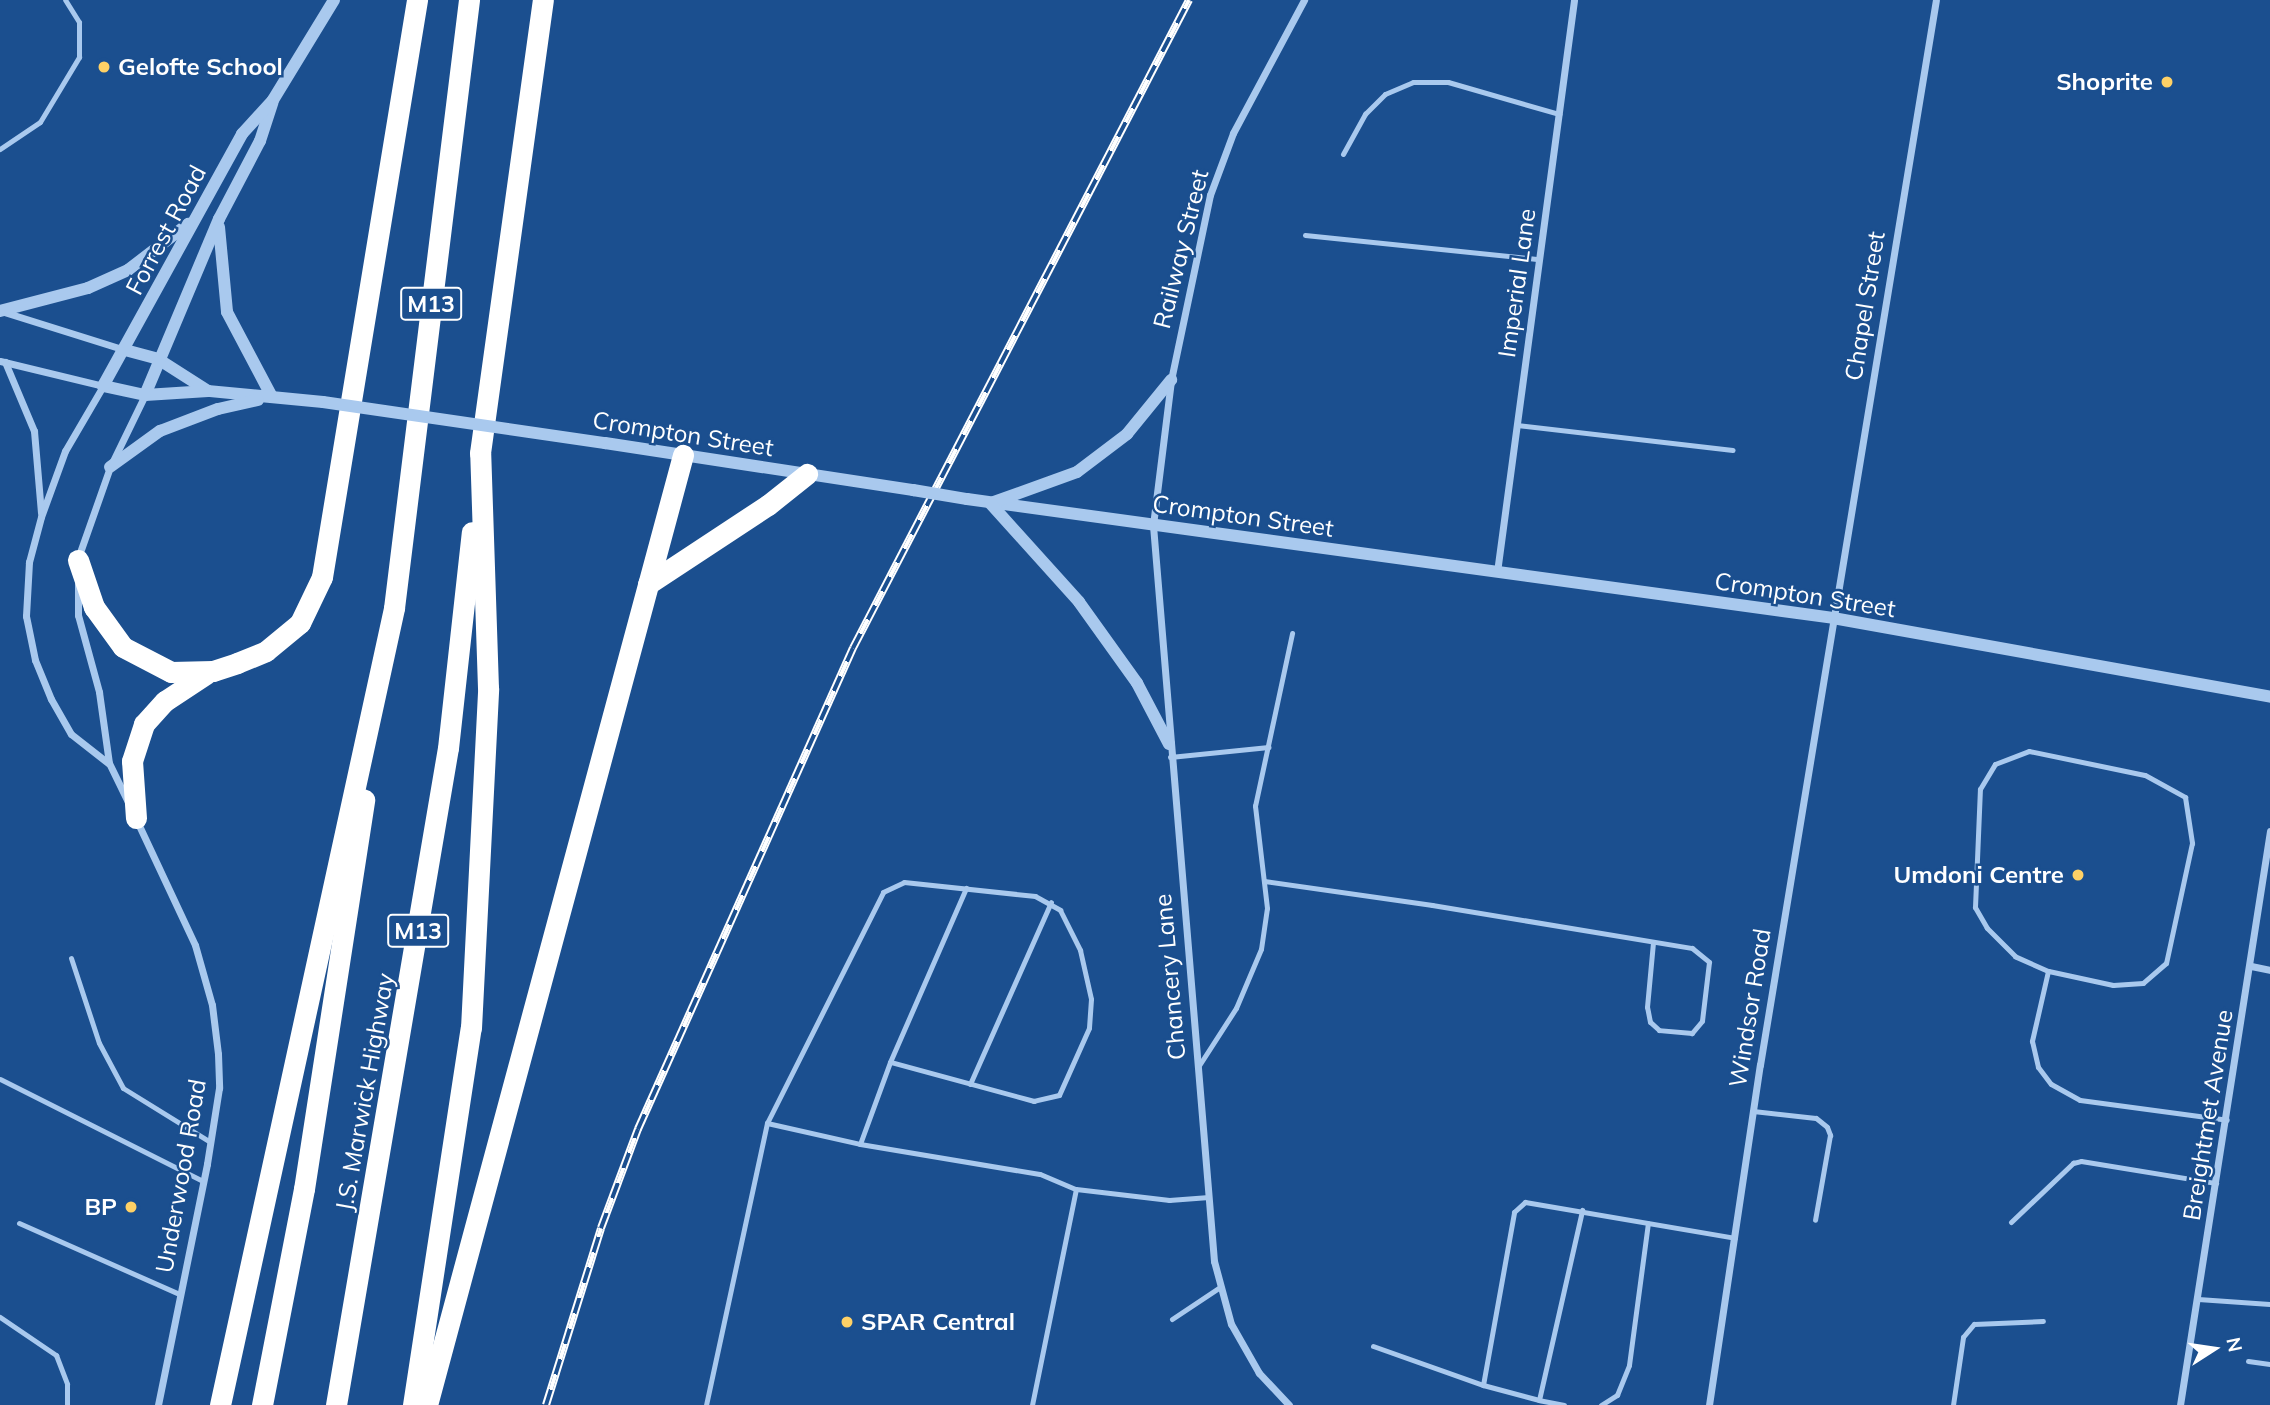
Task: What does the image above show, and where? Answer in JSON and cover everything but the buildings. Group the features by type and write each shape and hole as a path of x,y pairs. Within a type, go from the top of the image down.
{"highway":[{"path":"136,818 132,761 144,724 165,701 214,671 266,651 287,637 300,623 322,577 417,0"},
{"name":"M13","path":"394,608 469,0"},
{"name":"M13","path":"480,453 543,0"},
{"path":"413,1405 471,1028 488,688 480,453"},
{"name":"J.S. Marwick Highway","path":"336,1405 448,748 480,453"},
{"path":"427,1405 683,455"},
{"path":"648,584 768,505 807,474"},
{"path":"78,559 94,607 135,657 171,672 214,671"},
{"path":"220,1405 394,608"},
{"name":"J.S. Marwick Highway","path":"262,1405 306,1175 394,608"}],"street":[{"name":"Forrest Road","path":"103,386 242,134 273,100 334,0"},
{"name":"Railway Street","path":"1153,525 1171,380 1210,195 1233,133 1304,0"},
{"name":"Imperial Lane","path":"1497,572 1574,0"},
{"name":"Chapel Street","path":"1833,618 1936,0"},
{"name":"Forrest Road","path":"145,395 219,219 260,141 273,100"},
{"path":"0,311 88,288 128,270 165,246 196,216"},
{"path":"110,467 160,431 218,409 272,397 227,312 218,256 219,219"},
{"path":"0,311 125,350"},
{"name":"Crompton Street","path":"125,350 158,359 208,391"},
{"path":"3,361 103,386"},
{"path":"3,361 34,431 41,517"},
{"path":"1169,750 1137,683 1079,602 990,503 1077,471 1127,434 1171,380"},
{"name":"Crompton Street","path":"103,386 145,395 208,391 323,402 990,503 1833,618 2270,697"},
{"name":"Underwood Road","path":"103,386 65,451 41,517 29,562 26,616 35,660 71,734 109,763"},
{"name":"Underwood Road","path":"145,395 110,467 78,559 78,615 99,692 109,763 174,894 212,1005 219,1088 211,1142 158,1405"},
{"name":"Chancery Lane","path":"1153,525 1169,750 1197,1069 1220,1287 1231,1324 1259,1373 1289,1405"},
{"name":"Windsor Road","path":"1709,1405 1753,1111 1833,618"},
{"name":"Breightmet Avenue","path":"2180,1405 2227,1120 2270,831"},
{"path":"2251,966 2270,970"}],"lane":[{"path":"0,149 40,122 79,57 79,22 65,0"},
{"path":"1343,155 1365,114 1385,94 1413,82 1448,82 1559,114"},
{"path":"1306,235 1539,260"},
{"path":"1517,425 1733,450"},
{"path":"1197,1069 1255,971 1267,908 1255,806 1292,633"},
{"path":"1169,750 1268,747"},
{"path":"2029,751 2067,757 2145,775 2185,797 2192,844 2166,963 2143,983 2113,985 2048,971 2015,956 1987,928 1975,907 1980,789 1995,764 2029,751"},
{"path":"706,1405 768,1122 883,892 904,881 1035,896 1051,902 1069,922 1085,964 1091,999 1089,1028 1065,1088 1052,1098 1034,1101 890,1062"},
{"path":"1264,881 1692,948 1709,962 1702,1021 1692,1033 1659,1030 1650,1022 1647,1007 1653,942"},
{"path":"860,1144 890,1062 966,888"},
{"path":"970,1084 1051,902"},
{"path":"71,958 99,1043 123,1088 211,1142"},
{"path":"2048,971 2032,1041 2038,1067 2051,1084 2080,1100 2227,1120"},
{"path":"0,1079 203,1181"},
{"path":"1753,1111 1816,1118 1827,1127 1830,1135 1815,1220"},
{"path":"768,1122 860,1144 1040,1174 1076,1189 1169,1200 1209,1197"},
{"path":"2011,1222 2073,1163 2081,1161 2216,1183"},
{"path":"1032,1405 1076,1189"},
{"path":"1483,1385 1514,1212 1518,1205 1534,1202 1735,1238"},
{"path":"1539,1400 1582,1210"},
{"path":"19,1223 179,1294"},
{"path":"1601,1405 1618,1395 1629,1365 1648,1223"},
{"path":"1172,1319 1220,1287"},
{"path":"2198,1299 2270,1304"},
{"path":"0,1317 56,1354 67,1384 67,1405"},
{"path":"1953,1405 1963,1338 1974,1324 2043,1321"},
{"path":"1373,1346 1483,1385 1564,1405"},
{"path":"2248,1361 2270,1364"}],"railway":[{"path":"546,1405 601,1228 638,1129 853,648 1189,0"}],"place":[{"name":"Gelofte School","path":"104,67"},
{"name":"Shoprite","path":"2167,82"},
{"name":"Umdoni Centre","path":"2078,875"},
{"name":"BP","path":"131,1207"},
{"name":"SPAR Central","path":"847,1322"}]}
